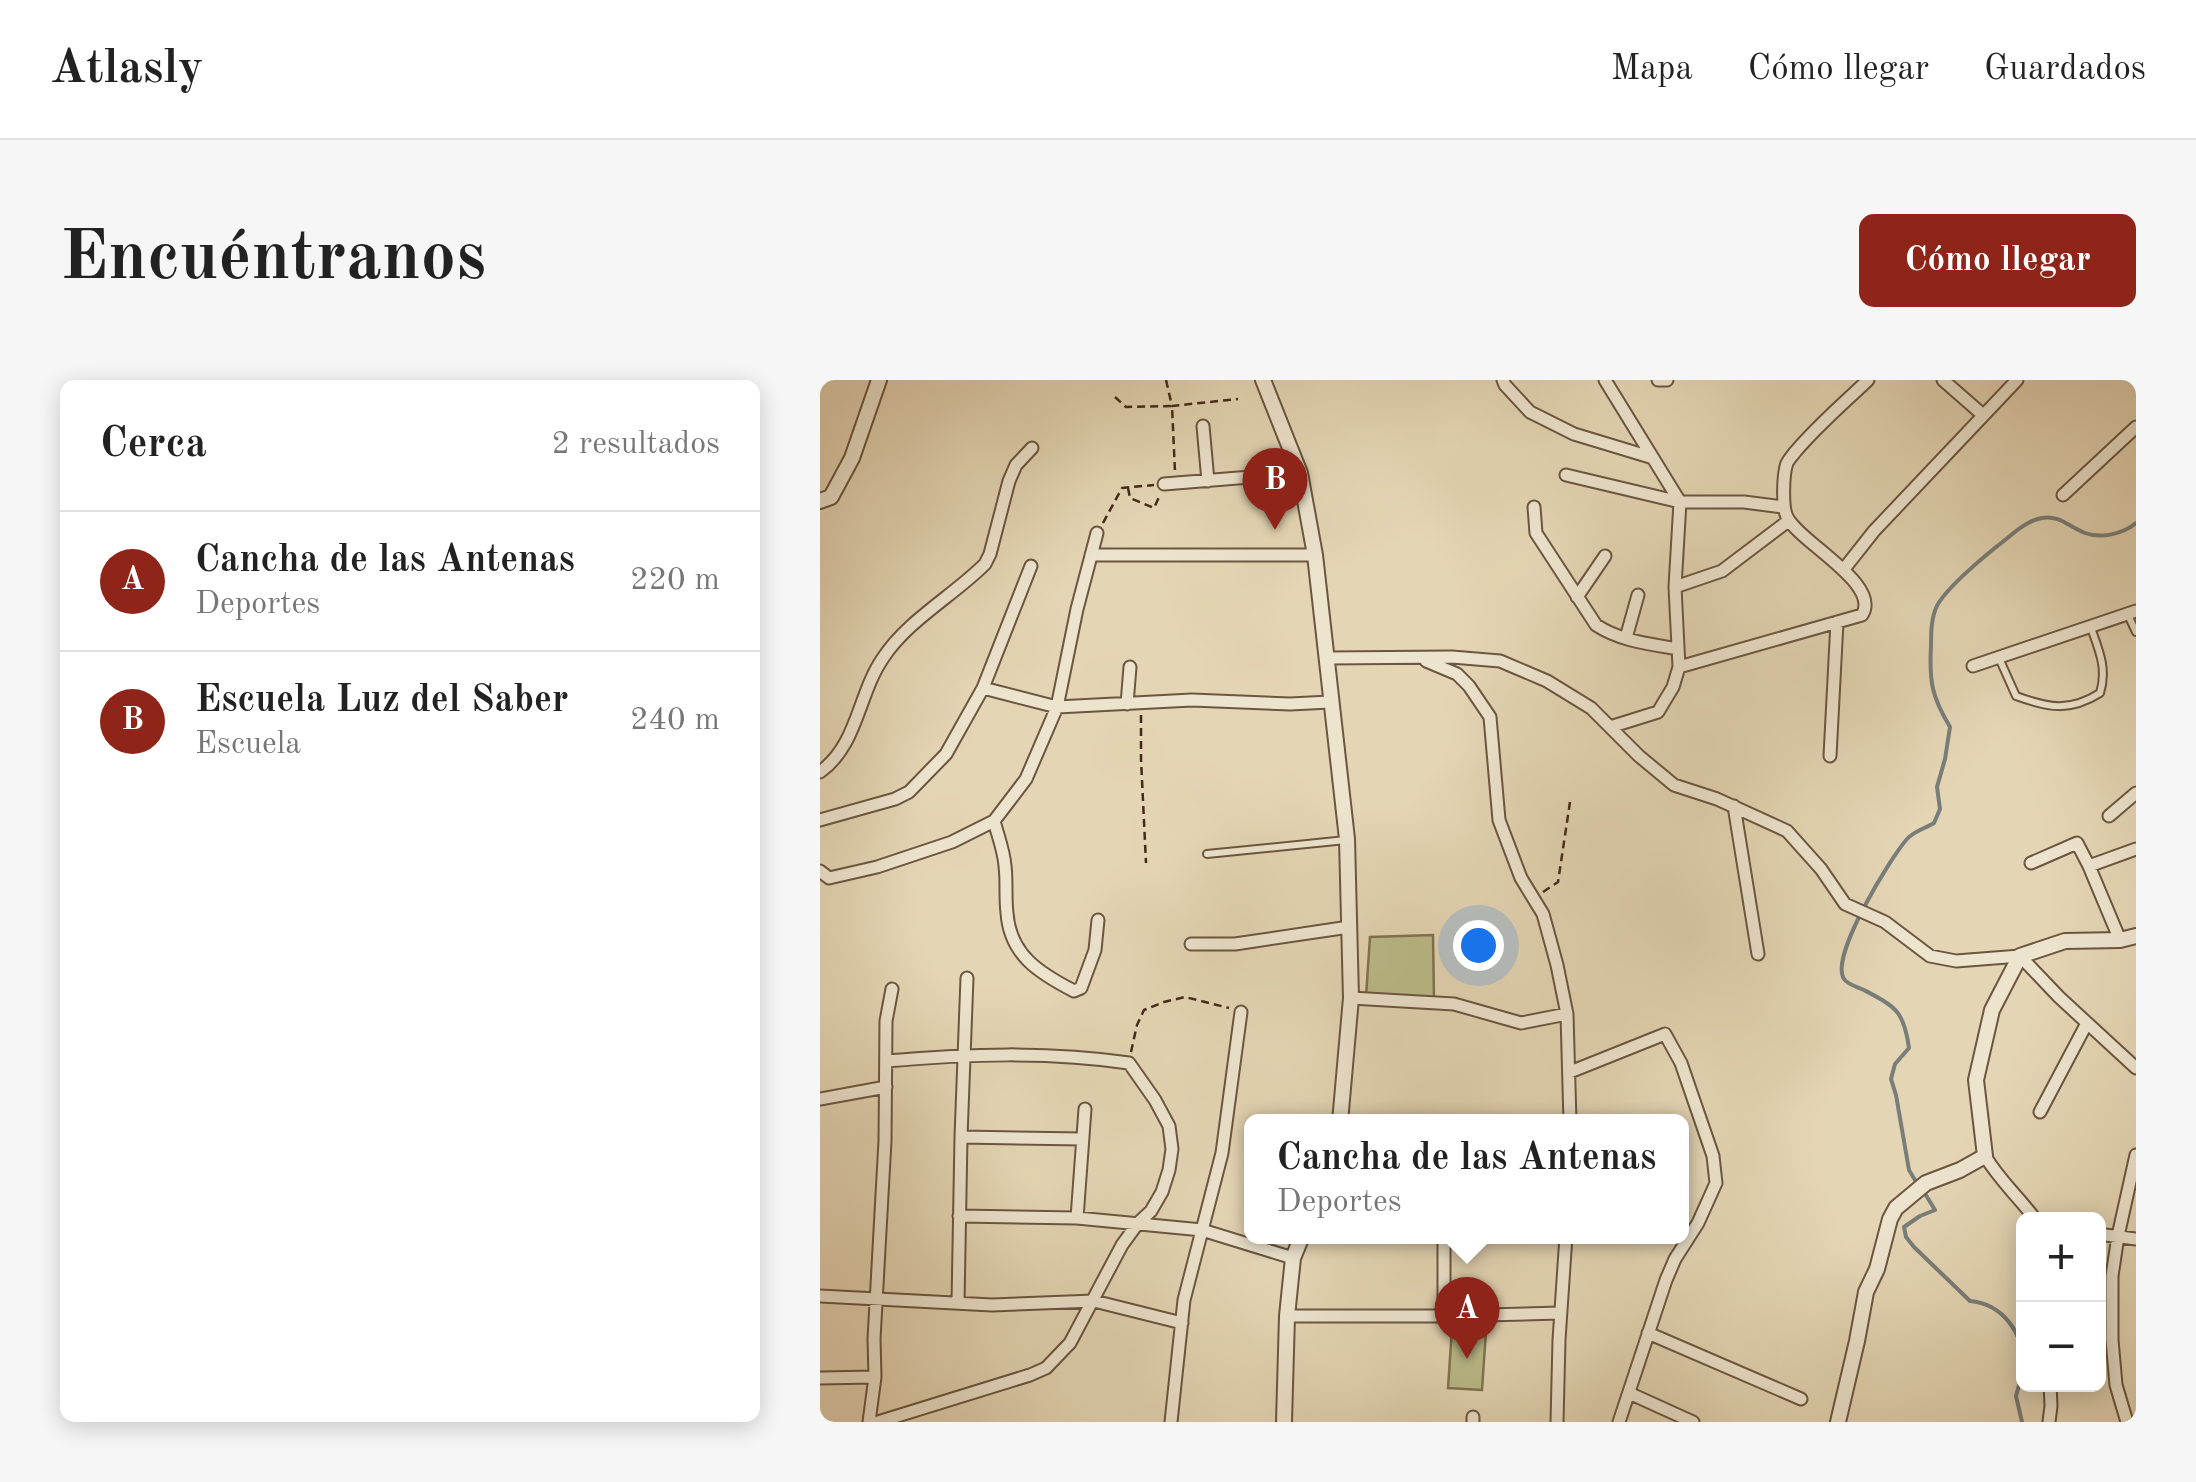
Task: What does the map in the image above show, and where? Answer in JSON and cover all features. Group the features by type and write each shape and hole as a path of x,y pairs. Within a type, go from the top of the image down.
{"street":[{"path":"824,502 852,458 878,380"},
{"path":"1263,380 1300,472 1314,555 1347,840 1350,998 1341,1114"},
{"path":"1503,380 1530,412 1574,434 1650,457"},
{"path":"1605,380 1680,502 1675,588 1679,666 1673,687 1658,712 1610,727"},
{"path":"1658,380 1667,380"},
{"path":"1679,666 1862,615 1866,600 1844,569 1788,521 1783,506 1787,462 1812,432 1868,380"},
{"path":"1943,380 1983,415"},
{"path":"1844,569 1874,531 2017,380"},
{"path":"1203,426 1208,481"},
{"path":"2064,495 2136,427"},
{"path":"820,772 836,757 854,728 872,676 884,656 896,641 985,564 1016,465 1032,448"},
{"path":"1170,484 1300,472"},
{"path":"1566,474 1680,502 1783,506"},
{"path":"1534,507 1536,532 1596,625 1608,633 1678,649"},
{"path":"1675,588 1722,571 1788,521"},
{"path":"820,872 829,878 877,867 952,842 994,821 1026,779 1058,708 1077,608 1097,533"},
{"path":"1091,555 1314,555"},
{"path":"1578,597 1605,556"},
{"path":"820,820 909,792 946,754 983,688 1031,566"},
{"path":"1626,638 1638,596"},
{"path":"1973,666 2131,612"},
{"path":"1830,756 1837,622"},
{"path":"1327,658 1452,657 1500,661 1547,681 1591,708 1674,786 1734,806 1787,831 1821,869 1844,904 1885,922 1930,956 1956,961 2020,956 2065,942 2136,936"},
{"path":"1422,659 1457,674 1490,717 1499,820 1521,878 1548,931 1567,1014 1570,1114"},
{"path":"1127,704 1130,667"},
{"path":"983,688 1058,708 1192,700 1330,702"},
{"path":"2109,816 2136,793"},
{"path":"1734,806 1758,954"},
{"path":"994,821 1006,864 1011,938 1033,968 1074,991 1081,988 1095,950 1098,920"},
{"path":"2031,863 2077,844 2120,940"},
{"path":"2089,866 2136,849"},
{"path":"1191,944 1235,944 1349,926"},
{"path":"2020,956 2136,1068"},
{"path":"2020,956 1992,1010 1976,1080 1984,1156 2029,1212"},
{"path":"958,1303 967,978"},
{"path":"870,1422 875,1377 886,1021 892,989"},
{"path":"1350,998 1454,1004 1521,1023 1567,1014"},
{"path":"1171,1422 1186,1288 1222,1153 1241,1012"},
{"path":"2040,1112 2086,1023"},
{"path":"1570,1072 1664,1034 1681,1063 1713,1156 1716,1182 1689,1237"},
{"path":"878,1422 1046,1368 1070,1343 1122,1246 1152,1211 1162,1192 1172,1149 1169,1126 1128,1063 1093,1058 963,1055 887,1062"},
{"path":"820,1099 886,1087"},
{"path":"1078,1218 1085,1110"},
{"path":"960,1136 1083,1139"},
{"path":"2127,1422 2116,1385 2112,1276 2136,1155"},
{"path":"1838,1422 1866,1292 1896,1208 1926,1183 1984,1156"},
{"path":"960,1216 1138,1223 1202,1230 1244,1243"},
{"path":"2106,1235 2136,1240"},
{"path":"1248,1244 1293,1258"},
{"path":"1284,1422 1287,1316 1293,1258 1299,1244"},
{"path":"1444,1244 1444,1316"},
{"path":"1557,1422 1565,1244"},
{"path":"1618,1422 1675,1259 1685,1244"},
{"path":"820,1296 992,1305 1094,1300 1182,1323"},
{"path":"1287,1316 1560,1313"},
{"path":"1648,1334 1801,1400"},
{"path":"820,1378 875,1377"},
{"path":"2049,1422 2050,1392"},
{"path":"1629,1393 1693,1422"}],"lane":[{"path":"2131,612 2136,632"},
{"path":"1999,656 2016,696 2038,704 2081,706 2100,693 2105,679 2090,625"},
{"path":"1207,854 1347,840"}],"path":[{"path":"1128,488 1130,498 1154,508 1170,484 1172,406 1166,380"},
{"path":"1115,398 1126,407 1238,399"},
{"path":"1097,533 1122,488 1170,484"},
{"path":"1142,703 1146,862"},
{"path":"1533,898 1558,882 1570,802"},
{"path":"1128,1063 1144,1010 1185,997 1241,1012"}],"green space":[{"path":"1433,935 1434,1000 1366,997 1370,937"},
{"path":"1452,1328 1486,1331 1482,1390 1448,1388"}],"waterway":[{"path":"1918,1185 1909,1170 1891,1079 1895,1064 1909,1048 1904,1026 1891,1006 1846,981 1842,967 1853,930 1888,865 1910,836 1934,823 1940,809 1937,787 1950,727 1931,680 1934,613 1963,576 2029,522 2054,518 2098,536 2118,533 2136,523"},
{"path":"1924,1192 1935,1210 1904,1227 1906,1237 1970,1301 2001,1314 2016,1334"},
{"path":"2017,1392 2022,1422"}],"place":[{"name":"Escuela Luz del Saber","path":"1275,530"},
{"name":"Cancha de las Antenas","path":"1467,1359"}]}
